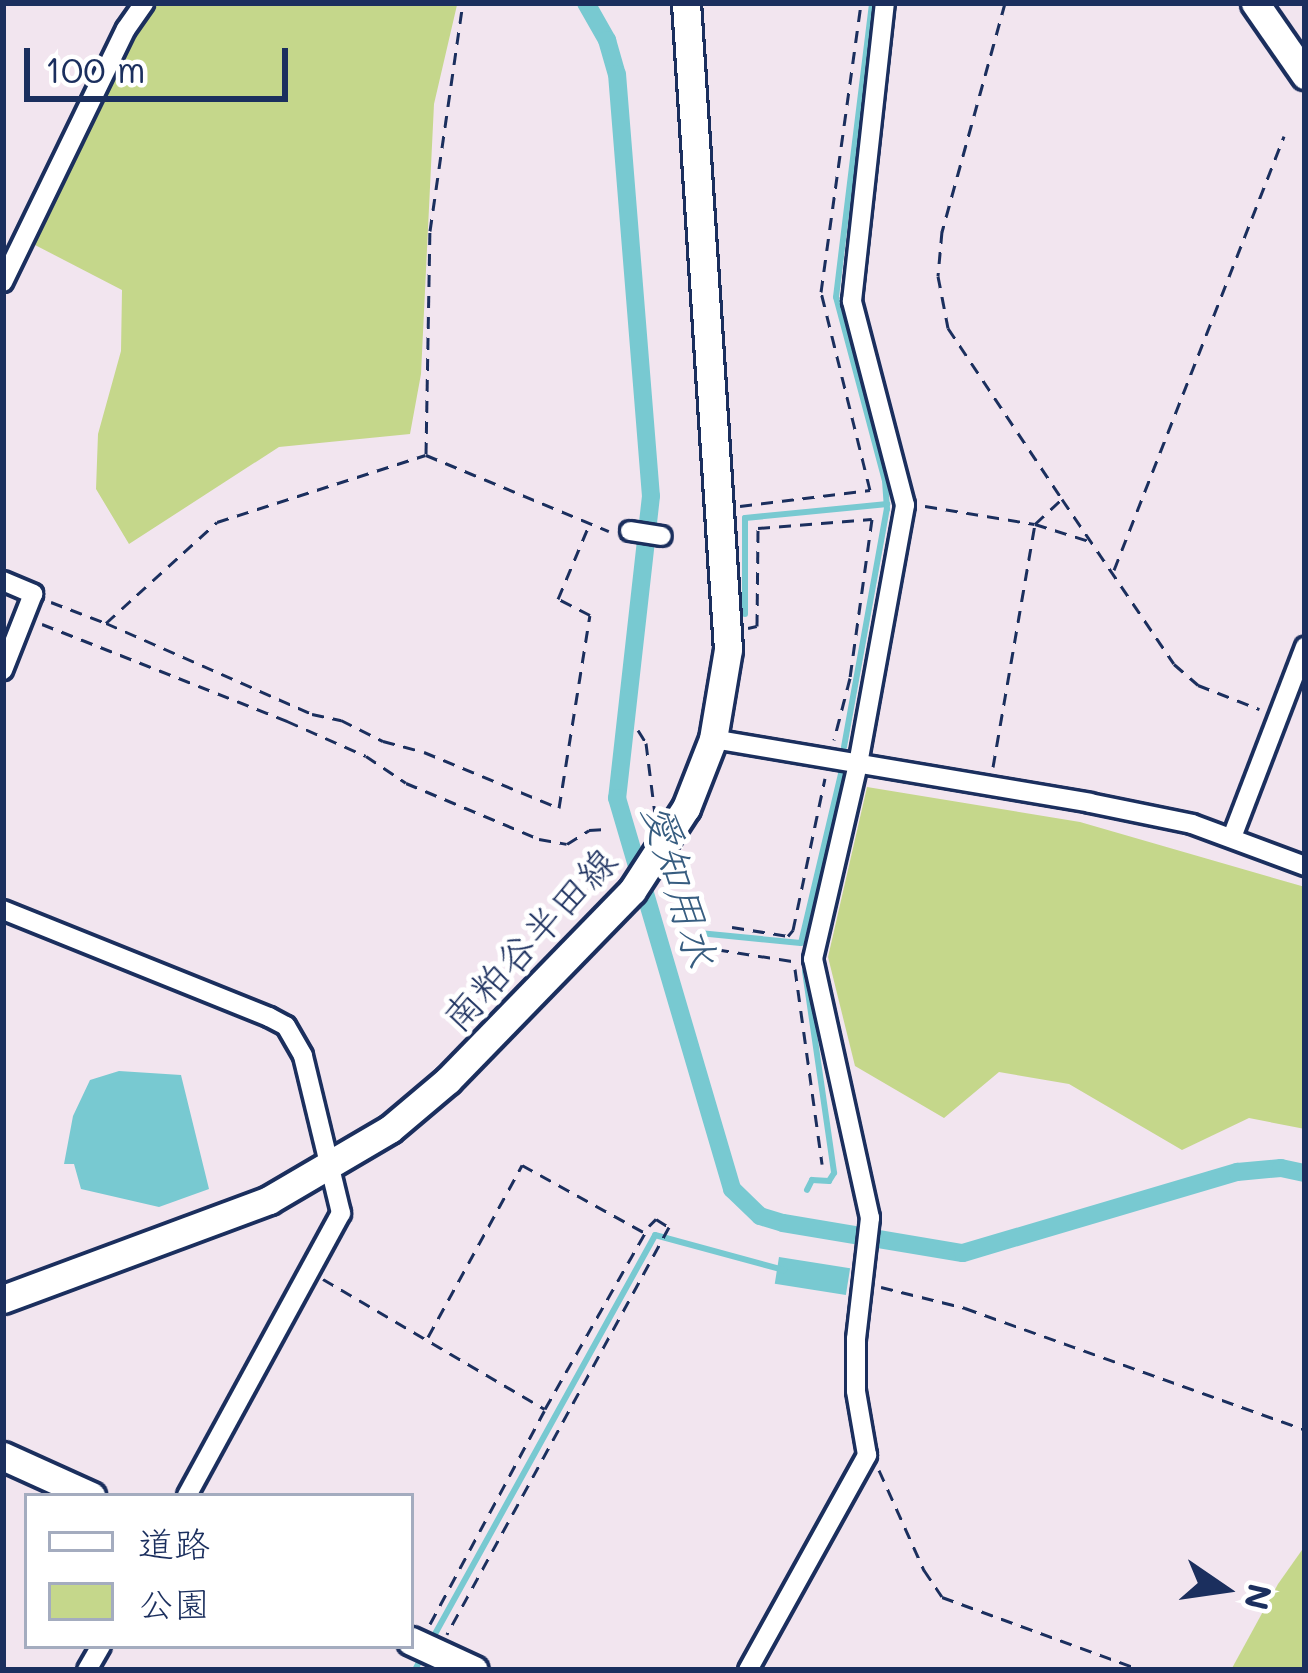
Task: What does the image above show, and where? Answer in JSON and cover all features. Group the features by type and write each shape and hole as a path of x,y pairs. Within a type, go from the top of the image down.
{"main road":[{"name":"南粕谷半田線","path":"3,1299 269,1200 390,1129 448,1080 640,880 675,829 712,740 727,627 686,3"},
{"path":"1255,3 1305,75"},
{"path":"3,1456 84,1493"},
{"path":"424,1647 474,1670"}],"street":[{"path":"3,282 126,29 144,3"},
{"path":"748,1670 867,1454 856,1391 862,1254 870,1218 813,959 858,764 905,503 853,301 885,3"},
{"path":"630,530 662,536"},
{"path":"3,580 34,593 3,670"},
{"path":"1232,837 1305,647"},
{"path":"712,740 1090,802 1232,837 1305,866"},
{"path":"3,910 286,1026 303,1056 341,1213 190,1493"}],"path":[{"path":"426,455 432,214 463,3"},
{"path":"720,506 870,490 821,292 861,3"},
{"path":"1005,3 942,231 938,276 948,328 1174,664 1198,685 1277,716"},
{"path":"1112,573 1284,136"},
{"path":"106,622 218,522 426,455 590,523 615,532 630,530"},
{"path":"991,786 1035,524 1062,499"},
{"path":"905,503 1035,524 1090,541"},
{"path":"727,627 757,626 758,528 872,519 850,679 793,931 788,936 732,927"},
{"path":"34,593 312,714 341,720 560,808 590,614 559,604 558,599 590,523"},
{"path":"24,617 287,721 366,756 406,783 539,839 567,844 589,830 606,829"},
{"path":"638,730 646,743 655,814 675,829"},
{"path":"696,946 794,962 822,1164"},
{"path":"427,1338 522,1165 645,1233"},
{"path":"656,1219 668,1227 424,1647 545,1409 656,1219"},
{"path":"310,1273 545,1409"},
{"path":"860,1285 964,1309 1305,1430"},
{"path":"867,1454 942,1597 1141,1670"}],"green space":[{"path":"154,3 457,5 434,104 421,374 410,434 279,447 129,544 96,489 98,434 121,351 122,290 35,245 140,17"},
{"path":"867,787 1080,822 1305,887 1305,1129 1249,1118 1182,1150 1069,1084 999,1072 944,1118 855,1066 828,957"},
{"path":"1302,1550 1305,1670 1231,1670 1278,1584"}],"water":[{"path":"119,1071 181,1075 209,1189 159,1207 81,1189 74,1164 64,1164 73,1116 90,1080"},
{"path":"779,1257 850,1268 846,1295 775,1284"}],"waterway":[{"name":"愛知用水","path":"586,3 607,40 617,74 651,496 617,798 732,1189 760,1216 783,1223 963,1253 1237,1172 1281,1168 1305,1173"},
{"path":"844,747 887,509 885,481 836,297 872,3"},
{"path":"745,614 745,518 887,504"},
{"path":"699,933 801,943 841,774"},
{"path":"805,971 834,1173 829,1181 812,1180 807,1190"},
{"path":"430,1643 655,1235 784,1270"},
{"path":"415,1670 423,1654"}]}
